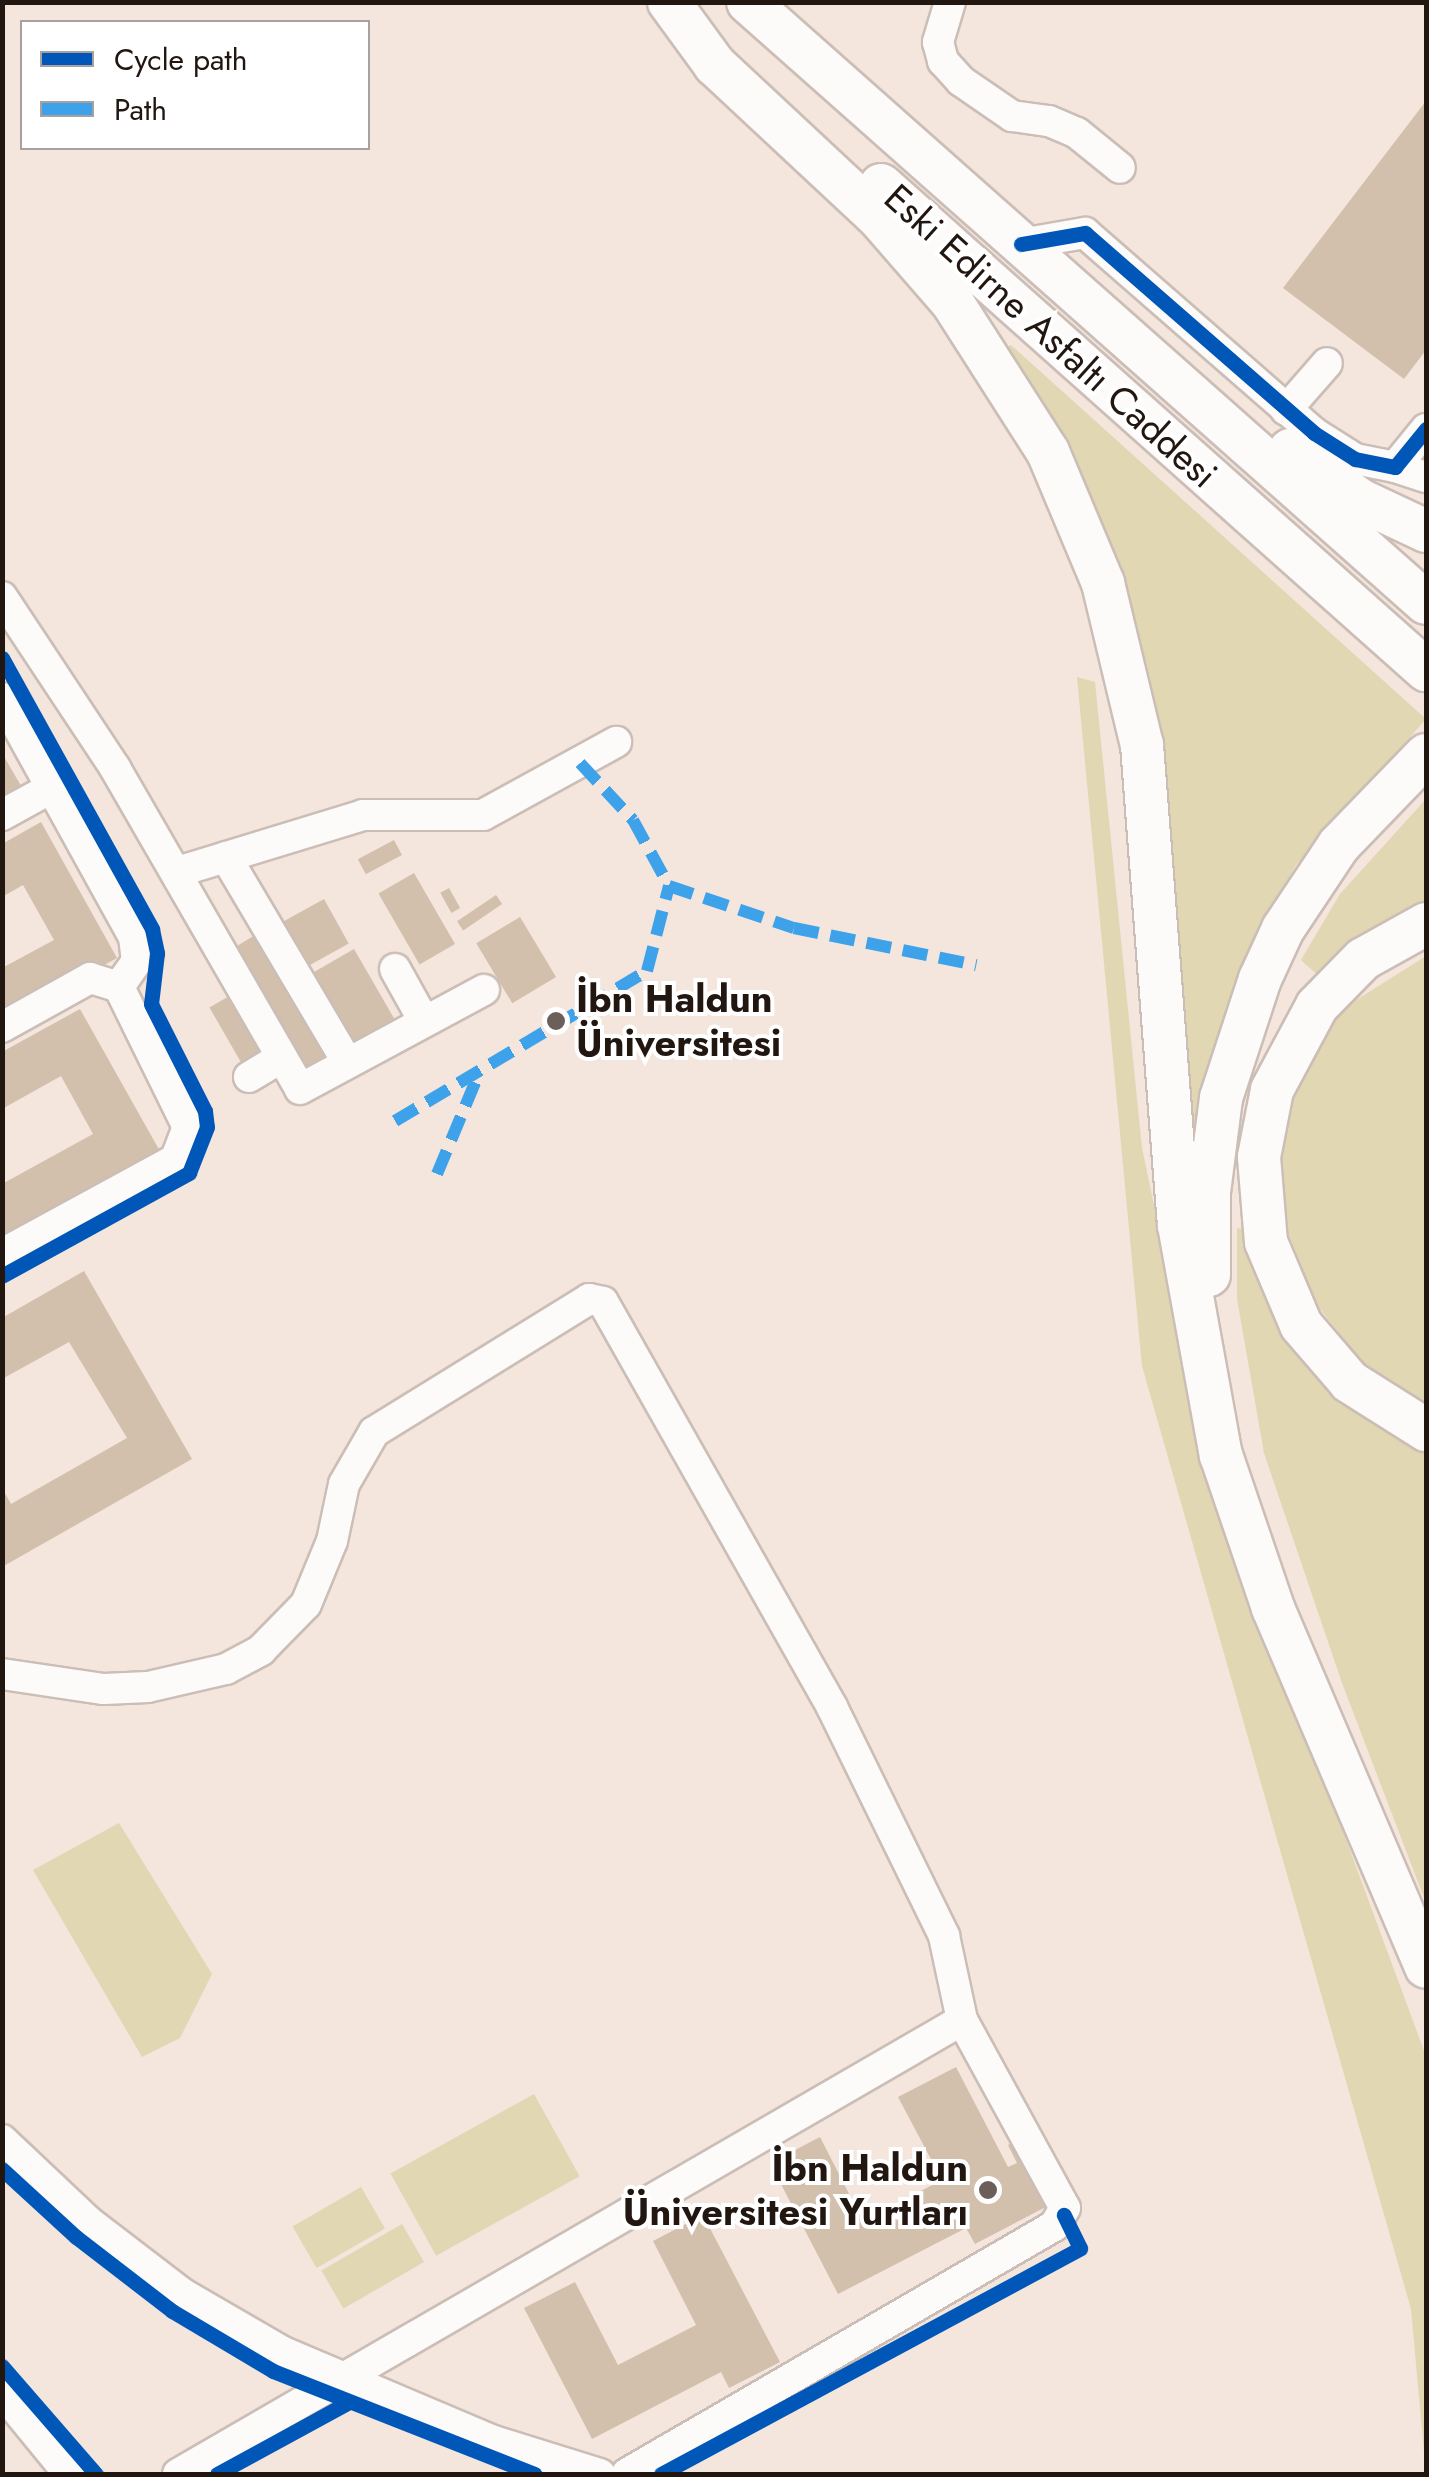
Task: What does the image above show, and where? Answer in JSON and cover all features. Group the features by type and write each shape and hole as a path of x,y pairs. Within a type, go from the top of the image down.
{"highway":[{"name":"Eski Edirne Asfaltı Caddesi","path":"672,2 1424,667"},
{"path":"672,2 715,65 878,218 952,302 1048,452 1098,568 1121,638 1142,745 1179,1225 1221,1455 1280,1625 1426,1964"},
{"name":"Eski Edirne Asfaltı Caddesi","path":"748,2 1426,603"},
{"path":"1148,358 1224,397 1360,500 1426,531"},
{"path":"1426,755 1340,845 1283,929 1260,978 1222,1098 1208,1237 1225,1396 1241,1457 1426,1964"},
{"path":"1426,924 1363,959 1317,1006 1272,1090 1259,1157 1266,1242 1301,1325 1350,1382 1426,1430"}],"street":[{"path":"950,2 938,42 943,61 961,81 1012,116 1049,120 1077,133 1120,168"},
{"path":"1021,244 1085,233 1286,410 1355,459 1426,477"},
{"path":"1286,410 1327,363"},
{"path":"1395,467 1426,429"},
{"path":"2,596 178,872 300,1089 484,990"},
{"path":"2,698 134,936 137,962 119,987"},
{"path":"178,872 364,815 480,816 616,742"},
{"path":"2,815 52,787"},
{"path":"226,857 348,1062"},
{"path":"396,969 424,1021"},
{"path":"2,1026 90,978 119,987 186,1116 182,1149 176,1159 2,1254"},
{"path":"249,1077 281,1058"},
{"path":"2,1674 104,1690 148,1687 226,1669 261,1650 306,1604 332,1542 344,1484 374,1432 589,1299 599,1300 832,1707 944,1936 962,2020 1064,2202 1060,2221 627,2474"},
{"path":"178,2474 325,2394 342,2378 962,2020"},
{"path":"2,2140 89,2222 184,2294 342,2378 494,2441 600,2474"},
{"path":"2,2392 69,2474"}],"shaded area":[{"path":"1011,345 1426,719 1296,865 1265,920 1191,1143 1166,797 1146,670 1115,560 1004,349"},
{"path":"1077,677 1095,682 1142,1148 1209,1469 1426,2056 1426,2474 1411,2309 1142,1366"},
{"path":"1426,799 1426,910 1323,980 1301,960 1340,894"},
{"path":"1426,956 1426,1405 1365,1366 1317,1305 1282,1217 1279,1177 1281,1125 1312,1051 1342,1009"},
{"path":"1237,1228 1247,1230 1265,1297 1295,1351 1339,1403 1426,1451 1426,1903 1342,1683 1264,1453 1237,1299"},
{"path":"119,1823 212,1974 180,2038 142,2057 33,1870"},
{"path":"534,2094 580,2176 436,2256 391,2174"},
{"path":"361,2187 385,2229 317,2268 293,2226"},
{"path":"402,2224 424,2262 343,2309 321,2270"}],"building":[{"path":"1426,101 1426,350 1404,379 1283,288"},
{"path":"2,753 24,791 2,803"},
{"path":"41,822 117,958 2,1021 2,968 54,940 23,885 2,897 2,844"},
{"path":"394,840 402,855 366,874 358,859"},
{"path":"414,873 455,944 419,965 378,894"},
{"path":"449,888 460,908 451,913 440,893"},
{"path":"496,895 502,904 463,930 457,921"},
{"path":"324,899 349,944 303,969 279,924"},
{"path":"520,917 556,977 512,1003 476,943"},
{"path":"262,931 337,1055 307,1073 232,949"},
{"path":"354,949 395,1019 349,1045 309,975"},
{"path":"238,991 270,1046 241,1063 209,1007"},
{"path":"80,1009 161,1153 2,1241 2,1184 93,1134 61,1076 2,1109 2,1052"},
{"path":"84,1271 192,1459 2,1567 2,1488 11,1504 127,1438 69,1342 2,1379 2,1318"},
{"name":"İbn Haldun Üniversitesi Yurtları","path":"956,2067 1008,2167 1017,2163 1008,2145 1026,2136 1059,2200 975,2244 966,2228 838,2294 770,2163 820,2137 863,2221 942,2180 898,2097"},
{"name":"İbn Haldun Üniversitesi Yurtları","path":"703,2215 780,2362 729,2388 721,2372 592,2439 524,2308 575,2282 618,2365 696,2325 653,2241"}],"marked path":[{"path":"580,763 633,820 669,886 794,928 976,965"},
{"path":"395,1121 647,971 669,886"},
{"path":"437,1174 479,1073"}],"cycle path":[{"path":"1021,244 1085,233 1314,433 1355,459 1395,467 1426,429"},
{"path":"2,658 152,929 157,953 151,1004 205,1111 207,1127 189,1173 2,1276"},
{"path":"2,2169 76,2237 172,2311 273,2371 534,2474"},
{"path":"661,2474 1080,2248 1064,2215"},
{"path":"2,2366 96,2474"},
{"path":"217,2474 347,2403"}],"place":[{"name":"İbn Haldun Üniversitesi","path":"556,1021"},
{"name":"İbn Haldun Üniversitesi Yurtları","path":"988,2190"}]}
